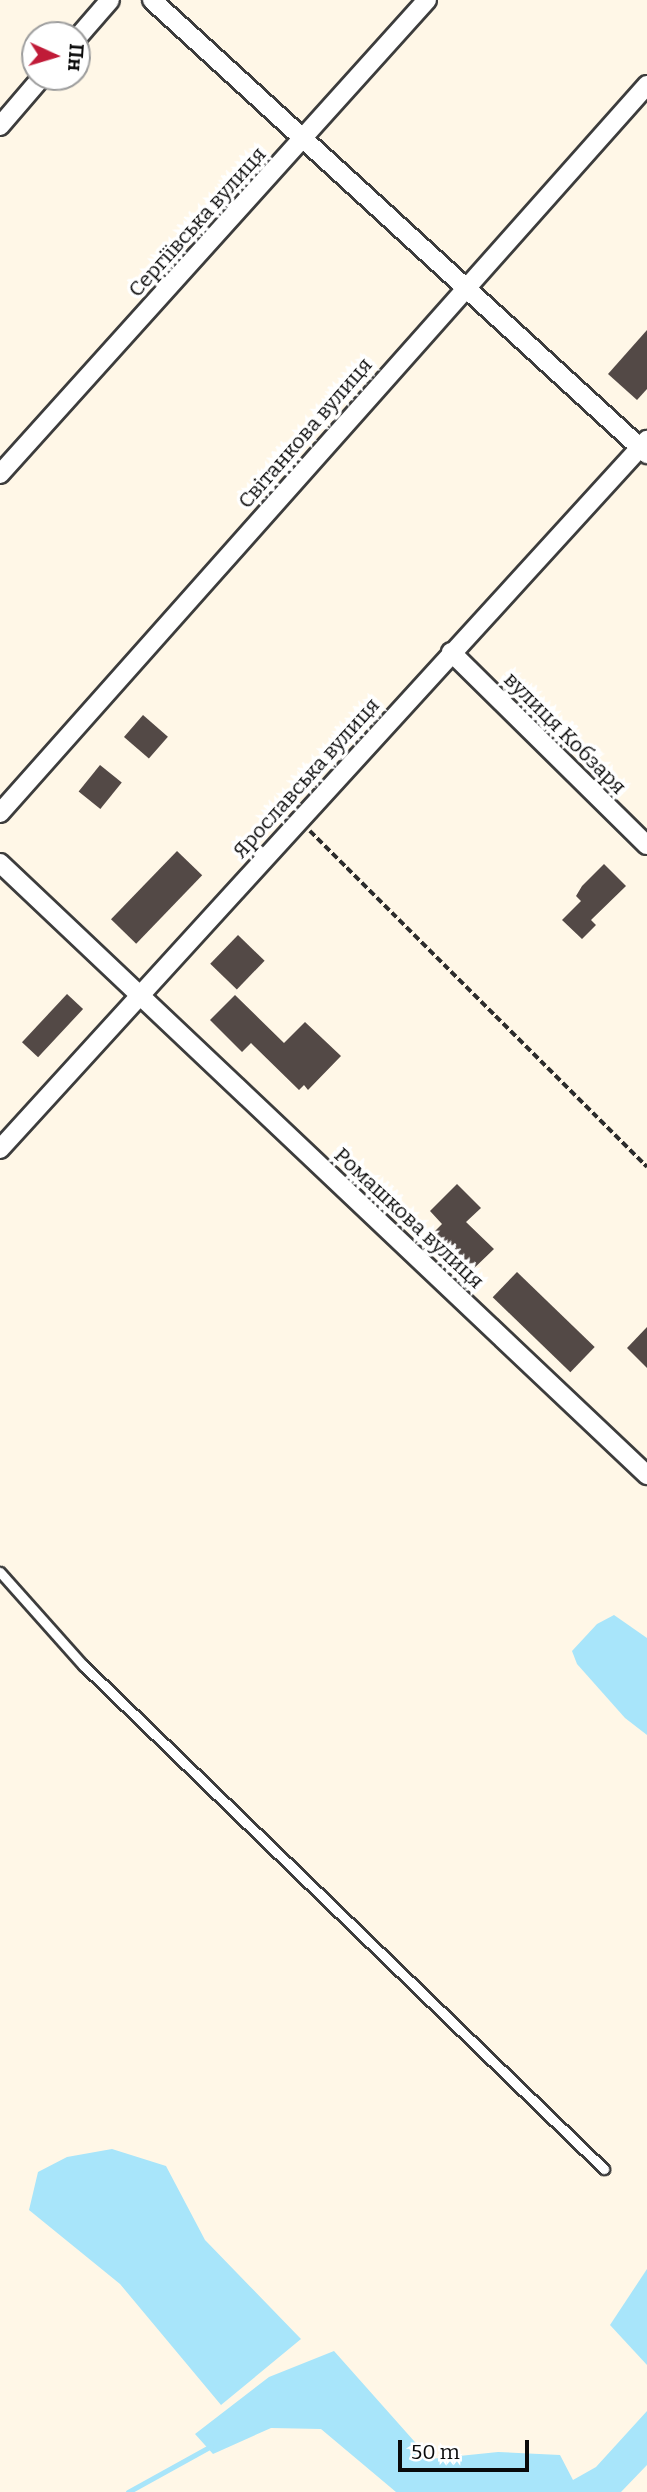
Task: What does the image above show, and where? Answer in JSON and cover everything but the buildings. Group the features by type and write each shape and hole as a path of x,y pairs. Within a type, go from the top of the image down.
{"street":[{"path":"91,22 110,0"},
{"path":"152,0 645,447"},
{"name":"Сергіївська вулиця","path":"0,474 427,0"},
{"name":"Світанкова вулиця","path":"0,813 466,284 647,85"},
{"path":"0,125 30,91"},
{"name":"Ярославська вулиця","path":"0,1149 451,652 645,447"},
{"name":"вулиця Кобзаря","path":"451,652 647,845"},
{"name":"Ромашкова вулиця","path":"0,863 647,1475"}],"lane":[{"path":"0,1572 83,1665 604,2169"}],"path":[{"path":"299,819 647,1167"}],"water":[{"path":"614,1615 647,1638 647,1735 625,1718 577,1664 572,1651 597,1624"},
{"path":"112,2149 166,2166 205,2240 301,2339 221,2405 120,2284 29,2210 38,2172 67,2157"},
{"path":"647,2269 647,2365 610,2325"},
{"path":"334,2351 430,2459 498,2452 560,2455 573,2480 596,2467 647,2411 647,2465 621,2492 396,2492 321,2429 271,2428 213,2454 195,2434 269,2377"}],"waterway":[{"path":"128,2492 211,2446"}]}
